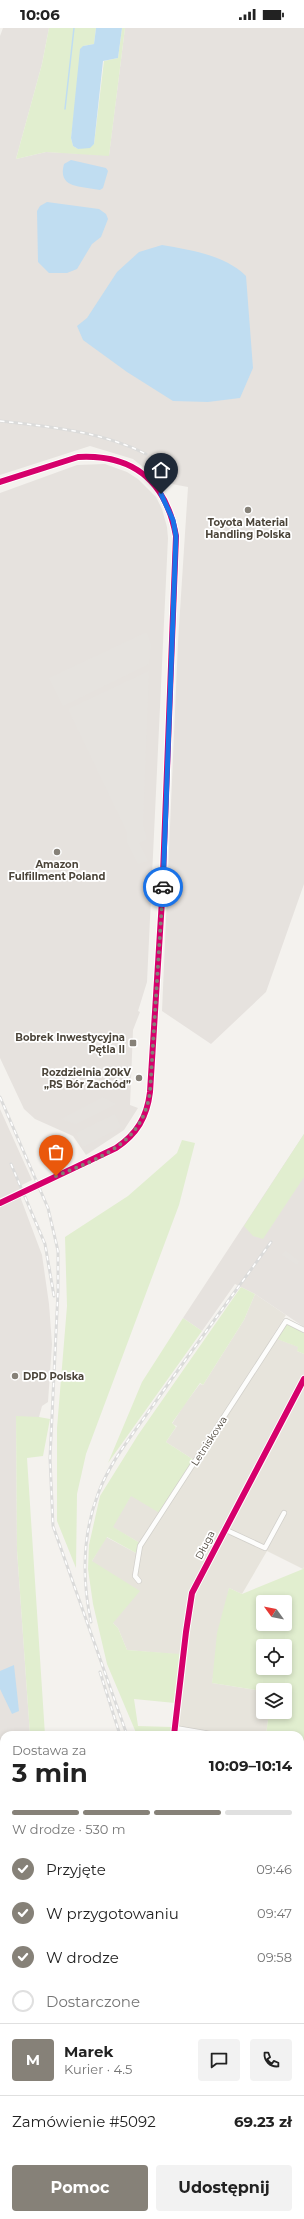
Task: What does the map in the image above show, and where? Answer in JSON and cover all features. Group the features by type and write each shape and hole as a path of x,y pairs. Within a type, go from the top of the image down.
{"street":[{"path":"0,482 78,456 91,456 116,460 136,468 153,483 168,506 176,536 162,900 150,1092 146,1114 132,1135 116,1148 0,1203"},
{"name":"Letniskowa","path":"139,1581 135,1576 140,1546 286,1321 294,1323 304,1330"},
{"name":"Długa","path":"175,1731 190,1602 196,1585 224,1529 304,1379"},
{"path":"224,1529 265,1548 284,1513"},
{"path":"175,1728 193,1731"}],"shaded area":[{"path":"3,28 49,28 42,64 16,159 46,152 109,155 125,28 304,28 304,884 266,992 211,1044 162,1011 178,642 188,487 161,482 133,459 90,446 0,475 0,36"},
{"path":"105,464 127,472 138,479 156,497 162,509 167,527 168,538 147,982 138,1011 140,1012 133,1030 130,1105 138,1108 124,1130 86,1155 73,1136 35,1119 24,1109 0,1058 0,493 77,465"},
{"path":"147,632 151,644 149,664 63,706 49,678"},
{"path":"149,671 143,824 147,839 139,843 148,861 138,864 127,842 127,832 68,709"},
{"path":"103,1097 116,1104 76,1124 61,1119"},
{"path":"0,1109 32,1180 20,1186 21,1199 42,1255 49,1304 52,1344 48,1402 42,1406 39,1417 16,1417 17,1550 30,1731 0,1731"},
{"path":"115,1114 121,1127 83,1147 76,1133"},
{"path":"304,1134 304,1327 255,1294 235,1284 202,1331 183,1318"},
{"path":"286,1251 299,1261 297,1265 282,1255"},
{"path":"255,1294 286,1315 272,1337 299,1347 297,1351 304,1354 304,1567 303,1569 267,1551 242,1594 229,1588 212,1683 256,1690 256,1719 268,1719 267,1731 178,1731 185,1655 127,1650 118,1628 113,1623 92,1561 106,1537 136,1553 140,1543 112,1527 131,1495 197,1462 166,1442 177,1426 172,1424 184,1405 200,1384 203,1385 244,1320"}],"green space":[{"path":"49,28 96,28 94,44 83,46 71,138 73,146 78,149 94,144 104,61 118,58 122,28 125,28 109,156 46,152 16,159 42,64"},
{"path":"304,1134 304,1177 263,1239 253,1236 244,1226"},
{"path":"182,1140 195,1143 179,1205 86,1454 77,1494 76,1568 57,1521 57,1428 67,1306 65,1237 128,1196 177,1153"},
{"path":"241,1287 255,1294 244,1320 203,1385 200,1383 172,1423 176,1427 166,1442 197,1462 163,1515 131,1496 113,1527 140,1543 136,1553 107,1537 92,1561 140,1591 113,1623 118,1628 127,1650 180,1654 175,1703 134,1699 138,1726 172,1727 172,1731 135,1731 107,1664 93,1604 88,1569 89,1545 100,1496 138,1435"},
{"path":"183,1318 202,1331 108,1463 142,1382"},
{"path":"286,1324 304,1331 304,1354 297,1351 298,1347 277,1339"},
{"path":"16,1416 50,1419 43,1456 27,1458 45,1731 30,1731 17,1550"},
{"path":"304,1567 304,1731 267,1731 268,1719 292,1719 292,1683 256,1683 256,1690 212,1683 217,1633 229,1588 242,1594 303,1569"}],"water":[{"path":"96,28 122,28 118,58 103,61 94,144 90,148 78,149 73,146 71,138 80,49 83,46 94,44"},
{"path":"71,160 106,168 108,171 103,188 100,190 79,187 68,182 64,178 64,164"},
{"path":"47,202 99,209 106,214 108,219 101,237 92,244 77,269 67,273 49,273 38,262 37,211 40,206"},
{"path":"162,245 195,251 218,258 238,269 246,276 253,368 240,398 208,402 173,401 127,372 83,340 77,326 87,318 117,272 139,252"},
{"path":"14,1665 19,1711 12,1714 0,1689 0,1671"}],"waterway":[{"path":"65,109 74,28"}],"railway":[{"path":"0,421 56,428 93,435 129,446 146,454"},
{"path":"0,1097 48,1208 58,1251 58,1291 50,1458 53,1526 126,1731"},
{"path":"11,1164 45,1244 54,1296"},
{"path":"91,1622 86,1590 86,1542 93,1510 103,1482 109,1470 131,1437 197,1343 271,1242"},
{"path":"100,1672 119,1731"}],"cycle path":[{"path":"0,482 78,457 98,457 115,460 131,466 144,475 155,486 164,500 171,517 176,536 162,900 149,1101 140,1124 130,1137 116,1148 0,1203"},
{"path":"174,1731 192,1593 304,1379"}],"way so far":[{"path":"56,1176 105,1154 125,1142 139,1127 146,1114 150,1092 163,887"}],"place":[{"name":"Toyota Material Handling Polska","path":"248,510"},
{"name":"Amazon Fulfillment Poland","path":"57,852"},
{"name":"Bobrek Inwestycyjna Pętla II","path":"133,1043"},
{"name":"Rozdzielnia 20kV „RS Bór Zachód”","path":"139,1078"},
{"name":"DPD Polska","path":"15,1376"}],"route":[{"path":"161,494 168,506 173,520 176,536 166,766 163,887"}]}
